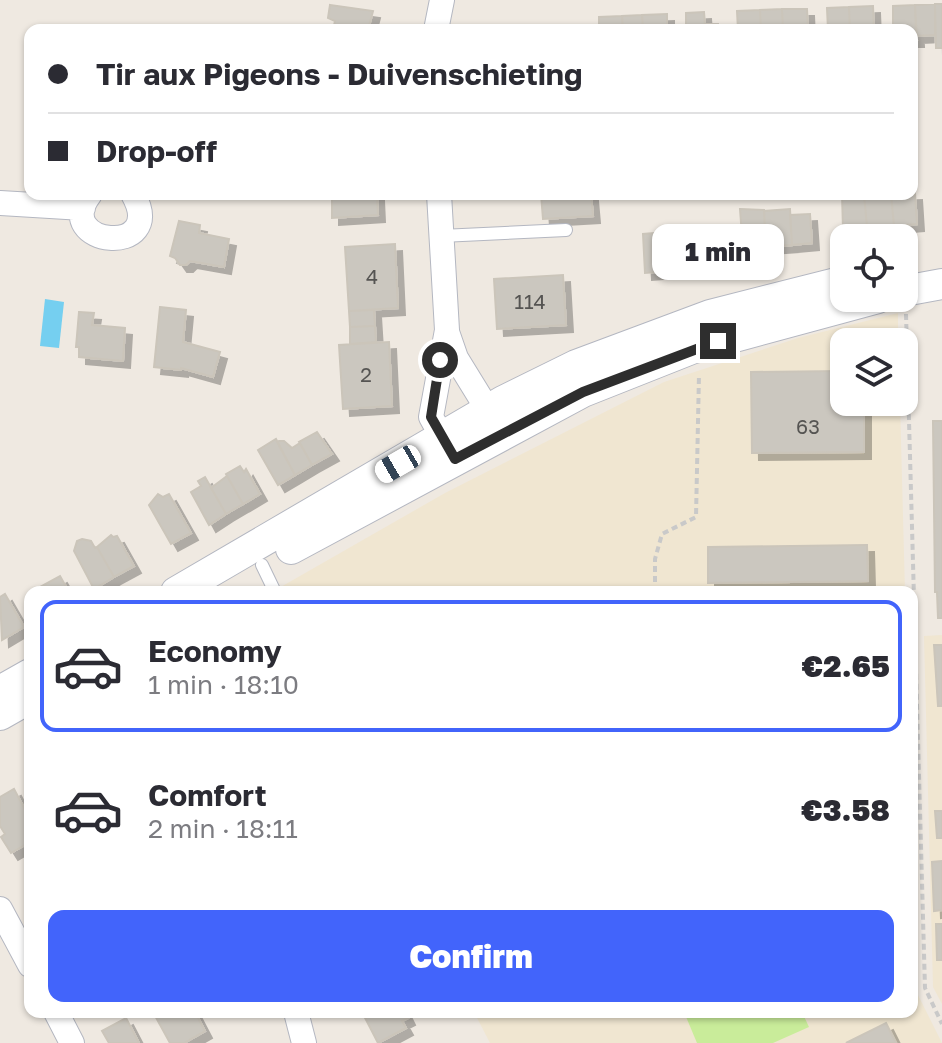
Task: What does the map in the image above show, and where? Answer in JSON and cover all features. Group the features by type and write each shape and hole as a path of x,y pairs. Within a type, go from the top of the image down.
{"street":[{"path":"437,24 442,0"},
{"path":"0,203 86,201 86,224 104,239 115,239 127,235 137,223 136,200"},
{"path":"439,200 447,330 431,417 448,448"},
{"path":"918,276 942,263"},
{"path":"918,286 942,284"},
{"path":"226,586 448,448 488,410 576,365 710,315 830,285"},
{"path":"187,586 448,448 486,442 583,392 694,348 830,307"},
{"path":"447,330 456,358 488,410 486,442"},
{"path":"0,691 24,677"},
{"path":"0,715 24,701"},
{"path":"0,909 24,954"},
{"path":"59,1018 72,1043"},
{"path":"298,1018 304,1043"}],"lane":[{"path":"441,236 566,230"},
{"path":"262,565 272,586"}],"path":[{"path":"899,312 910,586"},
{"path":"655,586 655,559 662,534 696,517 699,371 694,348"},
{"path":"918,806 925,988 942,1024"}],"shaded area":[{"path":"898,313 898,328 838,328"},
{"path":"830,330 830,416 900,416 905,586 282,586 445,493 664,382"},
{"path":"942,635 942,1004 933,987 924,636"},
{"path":"918,995 942,1043 490,1043 477,1018 918,1018"}],"green space":[{"path":"687,1018 805,1018 809,1027 773,1043 697,1043"}],"water":[{"path":"45,299 64,302 59,348 40,346"}],"building":[{"path":"935,4 942,4 942,48 936,48"},
{"path":"935,4 935,35 918,36 915,5"},
{"path":"330,5 373,11 370,24 334,24 335,21 328,18"},
{"path":"915,5 916,24 893,24 893,6"},
{"path":"873,6 874,24 850,24 849,7"},
{"path":"849,7 850,24 828,24 827,8"},
{"path":"782,9 807,9 808,24 783,24"},
{"path":"782,9 783,24 761,24 760,10"},
{"path":"760,10 761,24 738,24 737,11"},
{"path":"704,12 705,24 686,24 686,13"},
{"path":"667,14 667,24 643,24 642,15"},
{"path":"642,15 643,24 623,24 622,16"},
{"path":"622,16 623,24 599,24 599,17"},
{"path":"332,200 377,200 378,215 332,218"},
{"path":"541,200 592,200 593,216 543,219"},
{"path":"842,200 865,200 867,224 843,224"},
{"path":"865,200 892,200 894,224 867,224"},
{"path":"892,200 915,200 917,224 894,224"},
{"path":"740,209 764,210 766,247 743,249"},
{"path":"790,209 792,245 766,247 764,211"},
{"path":"810,214 812,243 792,245 790,215"},
{"path":"179,221 200,225 199,233 229,239 224,267 190,261 180,265 170,256"},
{"path":"714,226 717,268 695,269 692,228"},
{"path":"692,230 695,269 645,273 643,234"},
{"path":"395,244 398,308 349,311 345,247"},
{"path":"563,275 566,325 497,329 494,279"},
{"path":"160,307 186,310 183,342 220,352 213,377 181,368 154,367"},
{"path":"374,310 375,326 350,327 349,311"},
{"path":"79,312 94,313 92,325 125,328 123,361 79,357 79,347 76,347"},
{"path":"375,326 376,342 350,344 350,327"},
{"path":"389,342 392,406 343,409 339,345"},
{"path":"830,371 830,416 864,416 864,452 752,453 751,372"},
{"path":"933,421 942,421 942,618 938,618 935,592"},
{"path":"317,432 332,454 312,465 299,442"},
{"path":"276,439 295,475 278,485 258,450"},
{"path":"279,441 292,448 300,443 312,465 295,475"},
{"path":"240,466 244,472 246,469 260,494 243,504 226,474"},
{"path":"227,476 243,504 226,514 211,488"},
{"path":"205,477 226,514 209,525 191,492 201,486 198,481"},
{"path":"158,494 163,497 169,494 191,533 171,544 149,505"},
{"path":"111,535 117,536 134,566 114,577 97,547"},
{"path":"77,541 91,541 114,577 99,586 92,586 74,551"},
{"path":"867,545 868,581 708,583 708,547"},
{"path":"60,576 66,586 42,586"},
{"path":"5,594 24,627 2,640 0,597"},
{"path":"934,645 942,645 942,706 938,706"},
{"path":"14,789 24,808 24,845 11,853 1,837 5,834 0,826 0,797"},
{"path":"935,811 942,811 942,838 937,838"},
{"path":"942,861 942,910 934,911 932,862"},
{"path":"936,924 942,924 942,960 937,960"},
{"path":"126,1018 139,1043 109,1043 102,1031"},
{"path":"156,1018 198,1018 205,1031 184,1043 170,1043"},
{"path":"365,1018 408,1018 402,1021 406,1028 378,1043"},
{"path":"886,1023 896,1043 846,1043"}],"route":[{"path":"440,360 431,417 455,459 583,392 718,341"}]}
